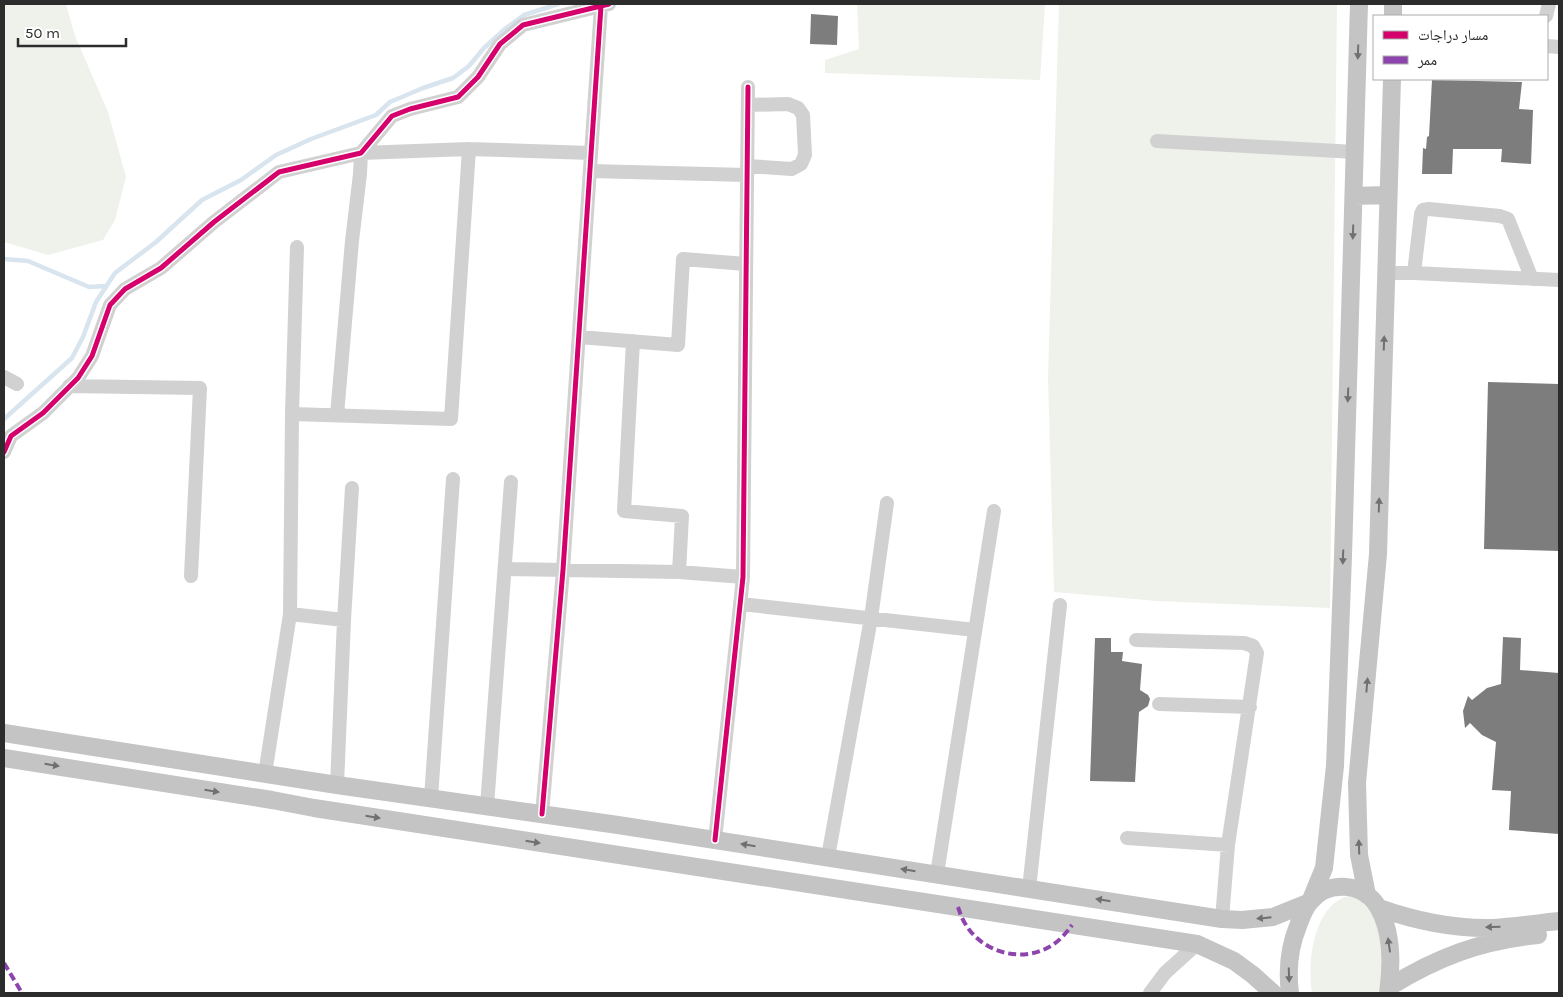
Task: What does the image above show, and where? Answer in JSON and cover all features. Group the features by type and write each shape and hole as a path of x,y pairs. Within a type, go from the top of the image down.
{"main road":[{"path":"1290,993 1288,968 1292,942 1324,868 1335,766 1356,152 1359,4"},
{"path":"1367,894 1359,855 1357,783 1378,554 1392,80"},
{"path":"1354,196 1388,195"},
{"path":"4,733 337,785 715,840 1222,919 1242,920 1273,917 1310,902 1316,895 1332,887 1351,887 1367,894 1379,908 1389,942 1391,960 1389,990"},
{"path":"4,758 314,808 1197,944 1234,961 1273,993"},
{"path":"271,774 280,779 282,788 280,793 272,800"},
{"path":"314,808 307,799 307,793 314,783 319,781"},
{"path":"943,875 946,905"},
{"path":"1379,908 1407,918 1465,928 1495,928 1559,921"},
{"path":"1389,990 1420,968 1454,953 1490,942 1559,933"}],"street":[{"path":"337,415 361,153 392,116 410,109 458,97 478,77 500,44 523,25 605,5 591,153 563,570 542,814"},
{"path":"715,840 743,577 748,87"},
{"path":"590,171 792,169 801,164 805,155 803,115 798,108 788,104 748,105"},
{"path":"1157,141 1356,152"},
{"path":"4,452 11,436 42,414 78,378 92,356 110,305 125,289 161,268 214,222 280,172 361,153 469,149 591,153"},
{"path":"292,414 451,419 469,149"},
{"path":"1414,273 1421,214 1423,210 1429,208 1500,216 1508,219 1532,278"},
{"path":"271,774 290,614 292,414 297,246"},
{"path":"579,337 678,345 683,259 746,264"},
{"path":"1386,273 1559,280"},
{"path":"633,341 624,511 682,516 679,572"},
{"path":"4,377 17,384"},
{"path":"70,386 200,388 191,576"},
{"path":"431,798 452,479"},
{"path":"487,806 512,482"},
{"path":"337,785 352,488"},
{"path":"828,858 871,618 888,504"},
{"path":"943,875 975,630 994,511"},
{"path":"506,569 679,572 743,577"},
{"path":"741,604 975,630"},
{"path":"1029,889 1060,605"},
{"path":"290,614 344,620"},
{"path":"1136,640 1244,642 1253,646 1257,653 1228,845 1222,919"},
{"path":"1159,704 1250,707"},
{"path":"1127,838 1228,845"},
{"path":"1150,993 1161,977 1197,944"}],"shaded area":[{"path":"4,4 66,4 75,36 108,112 126,177 115,220 103,240 48,255 4,242"},
{"path":"857,4 1045,4 1040,80 825,73 825,60 859,49"},
{"path":"1059,4 1337,4 1330,608 1157,601 1054,592 1048,377"},
{"path":"1348,896 1359,899 1370,908 1376,924 1384,949 1382,993 1312,993 1312,952 1320,923 1327,911 1336,902"}],"building":[{"path":"811,14 838,16 837,45 810,44"},
{"path":"1432,80 1522,82 1519,109 1533,110 1531,164 1501,162 1502,149 1453,149 1452,174 1422,174 1423,148 1426,149 1427,137 1429,136"},
{"path":"1488,382 1559,384 1559,551 1484,549"},
{"path":"1503,637 1521,638 1520,670 1559,673 1559,834 1509,830 1511,791 1492,790 1496,742 1482,735 1470,723 1465,728 1463,711 1468,696 1472,700 1487,688 1501,684"},
{"path":"1095,638 1111,638 1111,652 1123,652 1122,661 1142,664 1140,690 1148,695 1150,699 1148,706 1139,712 1135,782 1090,781"}],"waterway":[{"path":"4,419 72,358 83,337 96,302 115,273 156,242 202,200 241,180 276,155 311,139 376,115 390,102 453,78 469,66 484,48 505,29 524,15 558,4"},
{"path":"4,259 28,261 89,287 106,286"}],"marked path":[{"path":"958,907 961,916 974,935 983,943 1006,953 1031,954 1043,950 1057,942 1072,925"},
{"path":"4,963 22,993"}],"cycle path":[{"path":"4,452 11,436 43,413 78,378 92,356 110,305 125,289 161,268 214,222 279,172 361,153 392,116 410,109 458,97 478,77 500,44 523,25 609,4"},
{"path":"542,814 563,570 601,6"},
{"path":"715,840 743,577 748,87"}]}
